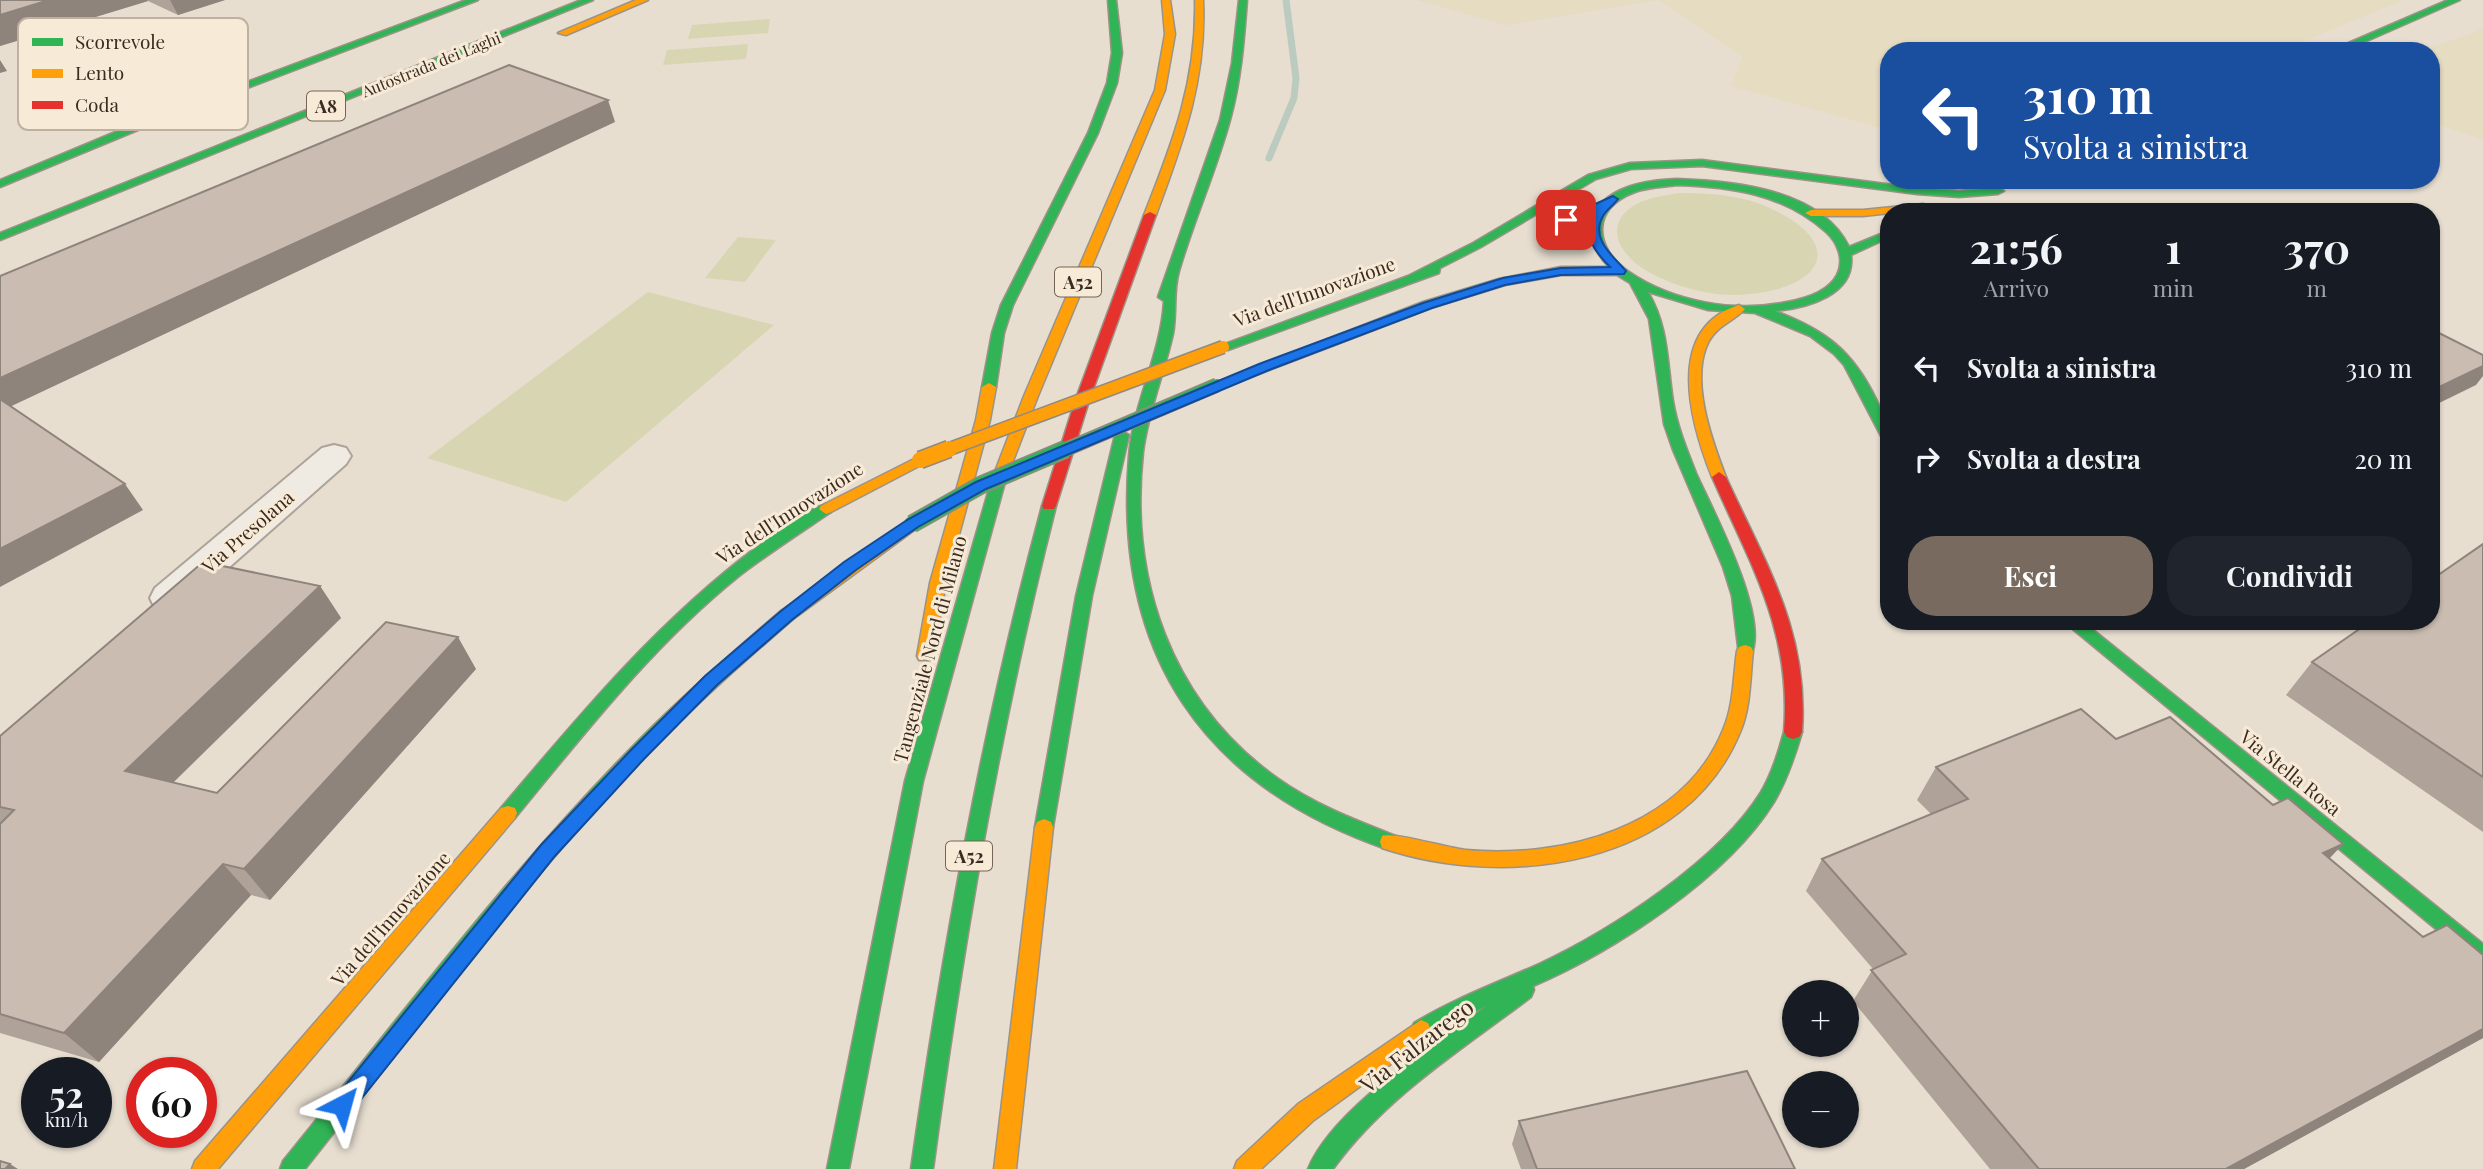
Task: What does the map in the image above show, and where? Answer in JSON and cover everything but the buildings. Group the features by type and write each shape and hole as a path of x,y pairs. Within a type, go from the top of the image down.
{"main road":[{"path":"395,29 465,0"},
{"path":"248,85 474,0"},
{"name":"Autostrada dei Laghi","path":"0,237 589,0"},
{"path":"545,41 644,0"},
{"path":"922,677 938,583 983,421 998,333 1007,305 1093,133 1112,83 1117,53 1112,0"},
{"name":"Tangenziale Nord di Milano","path":"838,1169 914,781 974,562 996,488 1031,396 1160,90 1170,34 1166,0"},
{"name":"A52","path":"922,1169 944,1005 976,810 1008,663 1053,492 1094,365 1186,121 1198,82 1202,51 1199,0"},
{"path":"1005,1169 1025,970 1048,790 1070,661 1116,456 1172,272 1225,120 1237,63 1237,39 1231,0"},
{"path":"1237,39 1243,0"},
{"path":"2356,42 2456,0"},
{"path":"174,167 380,100 478,62"},
{"path":"0,184 129,130"},
{"path":"1412,277 1477,245 1585,180 1630,166 1702,163 1880,186"},
{"path":"1578,215 1625,192 1658,184 1697,181 1760,191 1811,213 1834,232 1845,253 1844,273 1827,291 1799,303 1739,309 1695,303 1636,281 1620,271 1599,249 1594,238 1596,217 1613,199"},
{"path":"1902,189 1959,194 1998,191"},
{"path":"1964,203 2003,189"},
{"path":"1811,213 1880,211"},
{"path":"1845,253 1880,238"},
{"name":"Via dell'Innovazione","path":"203,1169 506,816 589,715 706,593 761,551 862,488 920,460 1412,277 1509,245"},
{"path":"291,1169 548,851 638,754 711,680 787,615 850,566 912,523 981,485 1217,385 1427,305 1503,282 1561,271 1620,271"},
{"path":"1172,272 1167,331 1144,408 1138,441 1135,503 1138,572 1144,602 1162,656 1175,680 1212,731 1233,753 1262,778 1319,814 1376,838 1426,852 1511,860 1590,849 1627,838 1655,822 1680,805 1703,783 1732,734 1740,705 1746,645 1743,613 1728,561 1675,438 1668,412 1654,310 1636,281"},
{"path":"1245,1169 1311,1106 1438,1019 1552,968 1659,904 1700,873 1758,813 1787,754 1797,687 1791,651 1762,570 1718,475 1696,405 1694,379 1696,356 1703,336 1715,321 1739,309"},
{"path":"1756,309 1800,324 1834,344 1851,365 1880,423"},
{"name":"Via Stella Rosa","path":"2082,630 2483,956"},
{"path":"866,1016 915,718"},
{"name":"Via Falzarego","path":"1319,1169 1348,1130 1380,1098 1408,1075 1454,1045 1552,968"}],"street":[{"name":"Via Presolana","path":"146,618 334,456"}],"shaded area":[{"path":"1416,0 1659,0 1506,25"},
{"path":"1659,0 2404,0 2302,42 1880,42 1880,128 1731,86 1742,57"},
{"path":"770,19 768,33 688,39 692,25"},
{"path":"2483,29 2483,140 2440,125 2440,45"},
{"path":"748,44 746,59 663,65 667,50"},
{"path":"1679,193 1726,196 1772,209 1796,223 1811,237 1817,250 1816,263 1808,274 1794,283 1749,294 1710,293 1683,287 1658,277 1631,259 1624,251 1617,234 1618,226 1621,217 1634,205 1652,198"},
{"path":"738,237 776,240 745,282 705,278"},
{"path":"648,292 774,325 566,502 427,458"}],"waterway":[{"path":"1269,158 1294,98 1296,78 1286,0"}],"traffic: fast":[{"path":"248,85 474,0"},
{"path":"0,237 589,0"},
{"path":"989,387 998,333 1007,305 1093,133 1112,83 1117,53 1112,0"},
{"path":"1164,297 1225,120 1237,63 1243,0"},
{"path":"2356,42 2456,0"},
{"path":"0,184 129,130"},
{"path":"1413,277 1477,245 1592,177 1630,166 1702,163 1880,186"},
{"path":"1677,182 1740,187 1781,198 1800,207 1834,233 1841,243 1846,260 1842,277 1830,290 1807,301 1764,309 1726,308 1689,302 1637,282 1611,263 1602,251 1596,238 1595,226 1599,214 1609,202 1631,189 1677,182"},
{"path":"1902,189 1959,194 1998,191"},
{"path":"1845,253 1880,238"},
{"path":"1223,347 1435,270"},
{"path":"1217,385 1427,305 1503,282 1561,271 1620,271"},
{"path":"1172,273 1168,328 1138,439 1133,523 1141,586 1159,645 1187,697 1224,744 1271,783 1326,816 1389,842"},
{"path":"1635,281 1655,319 1671,424 1740,596 1745,624 1745,651"},
{"path":"1756,309 1814,333 1839,351 1858,377 1880,422"},
{"path":"912,524 981,485 1217,385"},
{"path":"1044,827 1084,596 1122,435"},
{"path":"838,1169 914,781 998,482"},
{"path":"922,1169 974,835 1008,670 1049,506"},
{"path":"508,813 580,726 653,646 733,573 777,540 826,509"},
{"path":"291,1169 465,951 586,808 716,676 787,615"},
{"path":"2082,630 2483,956"},
{"path":"1421,1030 1467,1005 1563,962 1670,895 1698,873 1748,825 1767,797 1783,766 1793,732"},
{"path":"1319,1169 1348,1130 1380,1098 1524,990"}],"traffic: slow":[{"path":"563,33 644,0"},
{"path":"998,482 1031,396 1160,90 1170,34 1166,0"},
{"path":"1150,215 1180,136 1194,84 1200,29 1199,0"},
{"path":"1811,213 1880,211"},
{"path":"1719,477 1706,443 1697,401 1697,360 1702,342 1712,328 1739,309"},
{"path":"920,460 1223,347"},
{"path":"925,656 938,583 983,420 989,387"},
{"path":"826,509 920,460"},
{"path":"787,615 912,524"},
{"path":"1389,842 1426,852 1465,858 1505,860 1545,857 1584,850 1621,837 1655,819 1704,778 1725,745 1737,715 1745,651"},
{"path":"203,1169 508,813"},
{"path":"1005,1169 1044,827"},
{"path":"1245,1169 1306,1112 1421,1030"}],"traffic: jam":[{"path":"1049,506 1082,401 1150,215"},
{"path":"1719,477 1761,569 1785,632 1793,665 1796,698 1793,732"}],"route":[{"path":"342,1105 548,851 638,754 711,680 850,566 912,523 981,485 1217,385 1427,305 1503,282 1561,271 1620,271 1599,249 1594,238 1596,217 1613,199 1566,220"}]}
